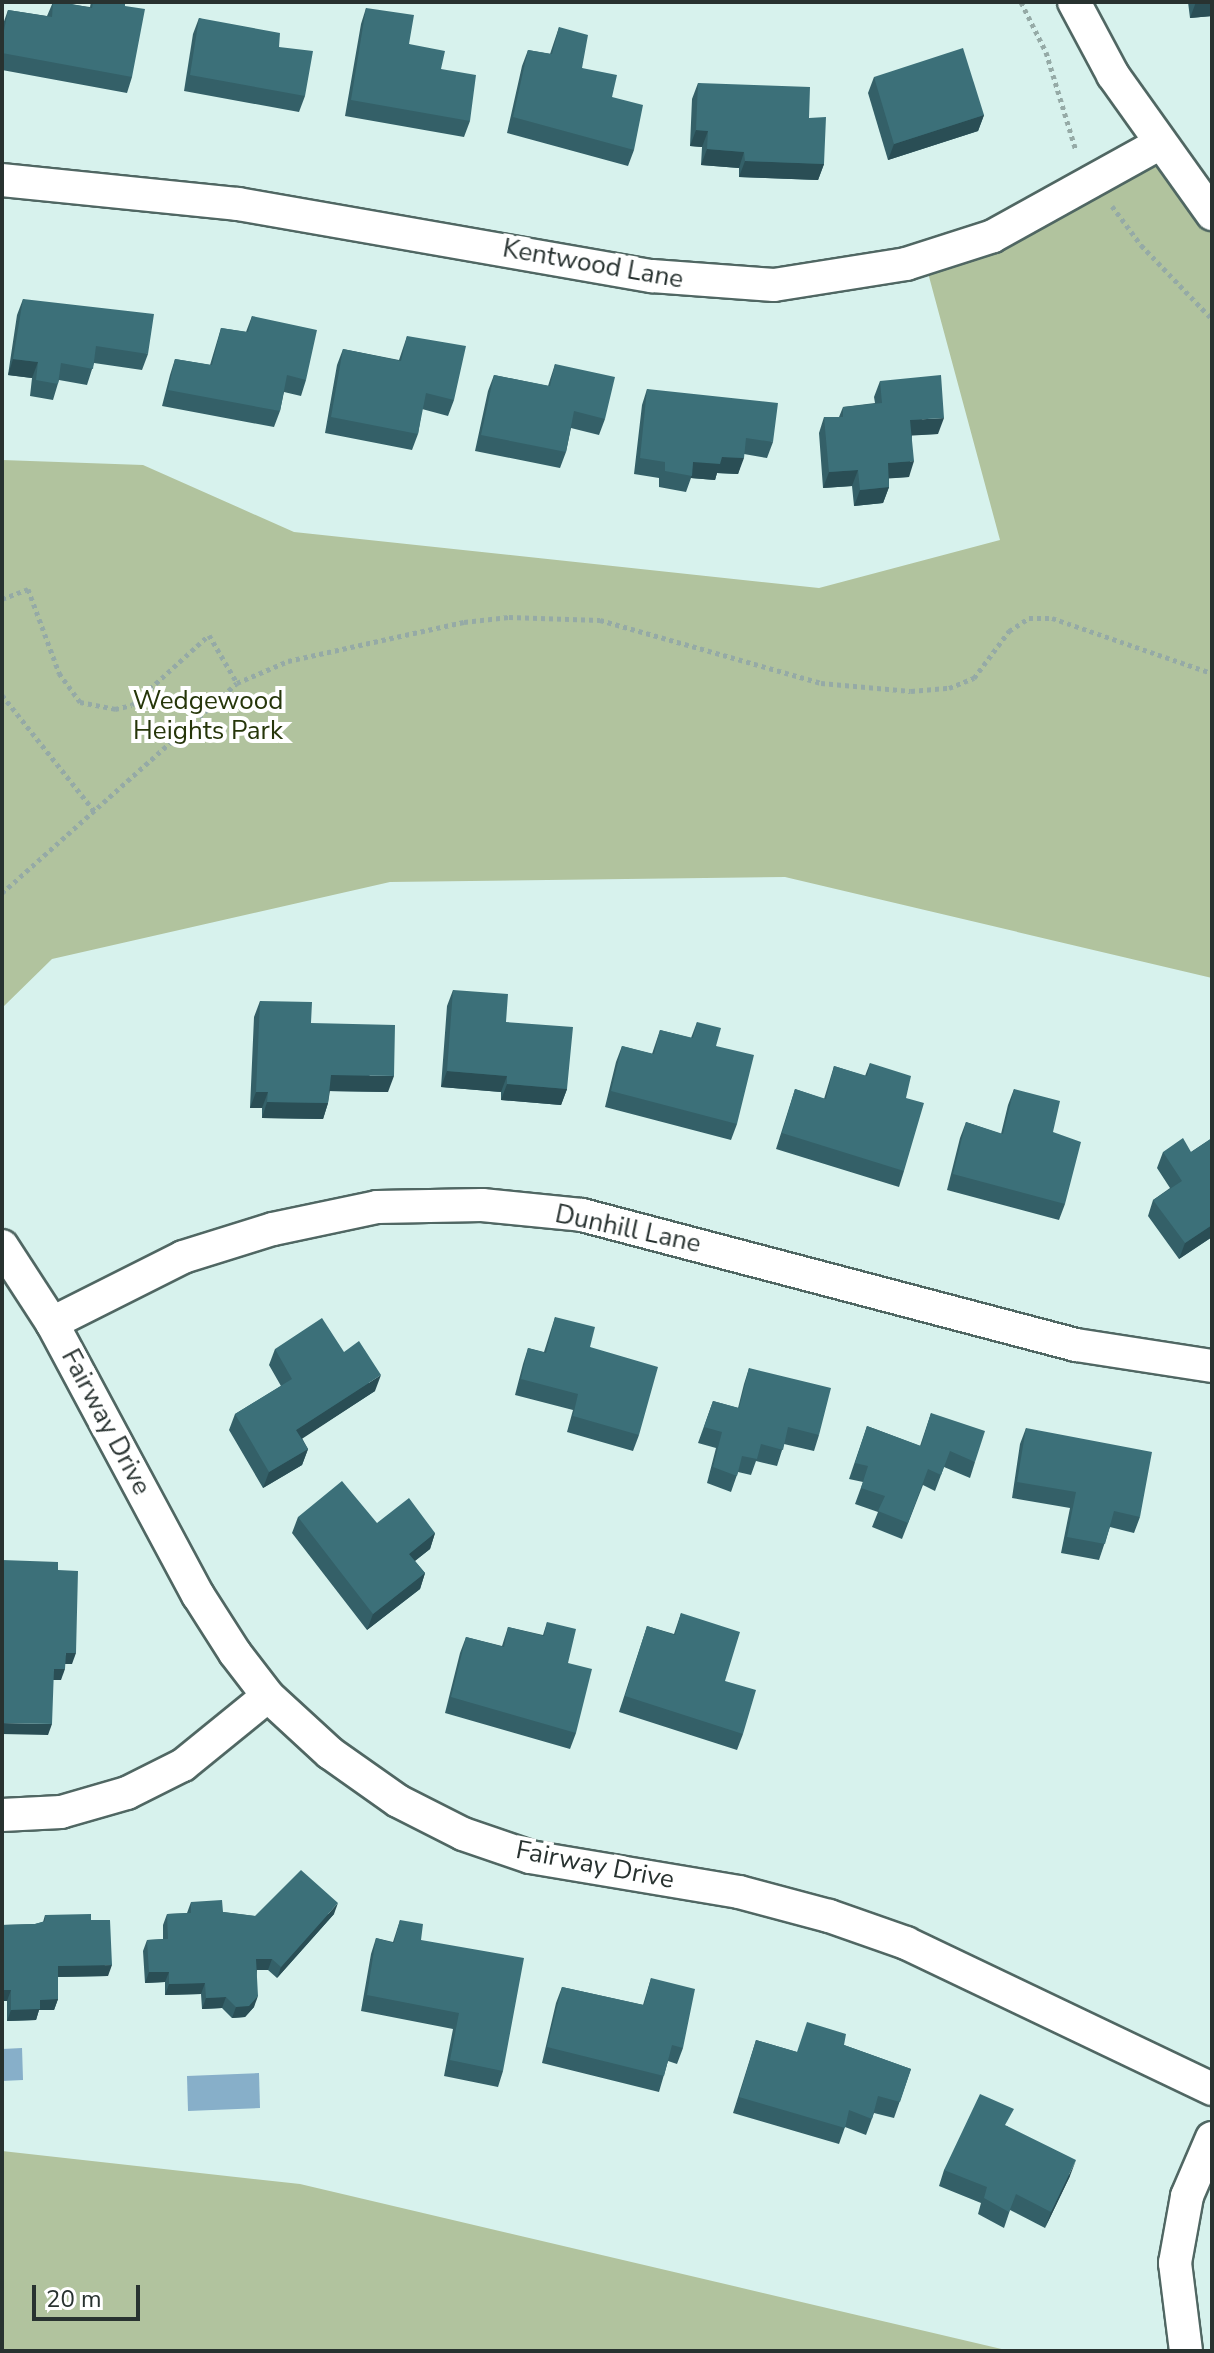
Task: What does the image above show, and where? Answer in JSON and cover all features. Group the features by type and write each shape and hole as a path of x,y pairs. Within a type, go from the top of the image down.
{"street":[{"path":"1074,2 1159,144 1212,214"},
{"name":"Kentwood Lane","path":"2,180 238,204 652,276 774,285 906,264 993,236 1159,144"},
{"name":"Dunhill Lane","path":"52,1323 183,1257 273,1229 377,1207 482,1205 582,1215 1076,1345 1212,1366"},
{"name":"Fairway Drive","path":"2,1246 52,1323 198,1595 268,1696 330,1753 379,1788 463,1834 530,1857 739,1892 829,1916 906,1943 1212,2089"},
{"path":"2,1815 84,1807 144,1786 198,1755 268,1696"},
{"path":"1186,2351 1175,2263 1187,2196 1212,2138"}],"path":[{"path":"1021,2 1046,52 1076,152"},
{"path":"1119,214 1212,319"},
{"path":"2,599 28,589 59,673 80,702 115,709 132,705 209,635 237,683"},
{"path":"2,893 96,813 237,683 288,661 509,617 600,620 821,683 868,690 949,688 974,678 1009,631 1029,618 1052,618 1212,673"},
{"path":"2,695 96,813"}],"green space":[{"name":"Wedgewood Heights Park","path":"1159,144 1212,214 1212,978 785,877 390,882 52,959 2,1008 2,460 143,465 294,532 819,588 1000,540 924,258"},
{"path":"2,2151 300,2184 1010,2351 2,2351"}],"water":[{"path":"22,2048 23,2080 2,2081 2,2049"},
{"path":"259,2073 260,2108 188,2111 187,2076"}],"building":[{"path":"53,2 92,8 93,2 125,2 125,6 145,9 132,77 2,53 8,10 52,17"},
{"path":"366,8 414,15 409,44 445,51 441,69 476,75 470,121 351,100"},
{"path":"199,18 280,33 279,47 313,51 305,96 190,75"},
{"path":"559,27 588,35 582,68 617,75 612,97 643,105 634,150 513,117 528,50 552,54"},
{"path":"963,48 984,115 894,144 874,77"},
{"path":"698,83 810,87 809,118 826,117 824,164 745,161 744,152 707,149 708,131 696,130"},
{"path":"23,299 154,314 148,354 96,346 93,369 61,363 58,384 36,380 38,362 13,359"},
{"path":"252,316 317,330 306,380 287,375 280,411 168,390 175,359 212,365 221,328 248,332"},
{"path":"407,336 466,346 454,400 426,393 418,434 331,417 343,349 401,361"},
{"path":"555,364 615,377 605,419 574,411 566,452 481,435 494,375 550,386"},
{"path":"941,375 944,418 910,420 914,461 888,463 889,487 860,490 858,470 829,472 824,417 843,417 843,407 882,403 880,381"},
{"path":"647,389 778,403 773,442 746,438 744,458 722,457 720,464 693,462 692,476 665,471 665,462 640,458"},
{"path":"453,990 508,994 506,1022 573,1027 567,1089 507,1084 507,1076 447,1071"},
{"path":"260,1001 312,1002 311,1023 395,1025 394,1076 331,1075 328,1103 267,1102 268,1092 256,1092"},
{"path":"697,1022 721,1028 716,1046 754,1055 737,1124 611,1091 622,1046 654,1054 660,1030 693,1038"},
{"path":"870,1063 911,1076 906,1098 924,1103 904,1171 782,1133 795,1089 826,1099 834,1066 867,1076"},
{"path":"1014,1089 1060,1101 1053,1132 1081,1142 1065,1204 953,1174 966,1122 1003,1134"},
{"path":"1183,1138 1191,1152 1212,1138 1212,1225 1185,1243 1153,1200 1182,1181 1163,1152"},
{"path":"555,1317 595,1327 590,1347 658,1367 639,1435 573,1416 578,1394 521,1379 528,1348 546,1353"},
{"path":"322,1318 344,1352 359,1341 381,1375 296,1430 308,1449 269,1472 235,1414 292,1379 275,1349"},
{"path":"749,1368 831,1388 819,1435 788,1427 783,1450 761,1444 757,1459 742,1456 737,1476 713,1467 722,1432 704,1427 713,1401 739,1408"},
{"path":"931,1413 985,1431 975,1462 950,1451 941,1475 928,1469 908,1523 878,1511 885,1496 861,1488 868,1466 855,1463 867,1426 921,1446"},
{"path":"1026,1428 1152,1452 1140,1517 1114,1511 1105,1544 1067,1537 1076,1492 1017,1482"},
{"path":"342,1481 377,1523 409,1498 435,1533 409,1554 425,1573 373,1614 298,1517"},
{"path":"2,1560 58,1562 58,1570 78,1571 76,1653 66,1653 65,1669 54,1669 52,1724 2,1723"},
{"path":"681,1613 740,1632 725,1681 756,1690 743,1734 625,1696 647,1626 675,1635"},
{"path":"547,1622 576,1629 568,1663 592,1669 576,1733 451,1697 466,1637 504,1647 508,1627 544,1636"},
{"path":"301,1870 338,1903 281,1967 272,1959 256,1959 258,1996 249,2006 236,2007 226,1997 206,1998 205,1983 169,1984 169,1972 149,1972 147,1940 168,1939 167,1914 191,1913 191,1902 222,1900 223,1912 255,1916"},
{"path":"91,1914 91,1920 110,1920 112,1965 58,1966 58,1999 40,2000 40,2009 11,2010 11,1990 2,1990 2,1925 35,1924 45,1921 45,1915"},
{"path":"400,1920 423,1924 421,1940 524,1958 503,2071 450,2060 459,2013 367,1995 376,1938 394,1943"},
{"path":"651,1978 695,1989 683,2048 672,2045 664,2076 547,2047 562,1987 644,2005"},
{"path":"807,2022 846,2034 844,2045 911,2069 900,2102 878,2096 872,2119 849,2110 845,2128 739,2097 756,2040 797,2052"},
{"path":"980,2094 1014,2109 1005,2125 1076,2160 1051,2212 1016,2194 1009,2212 984,2198 987,2187 944,2170"}]}
